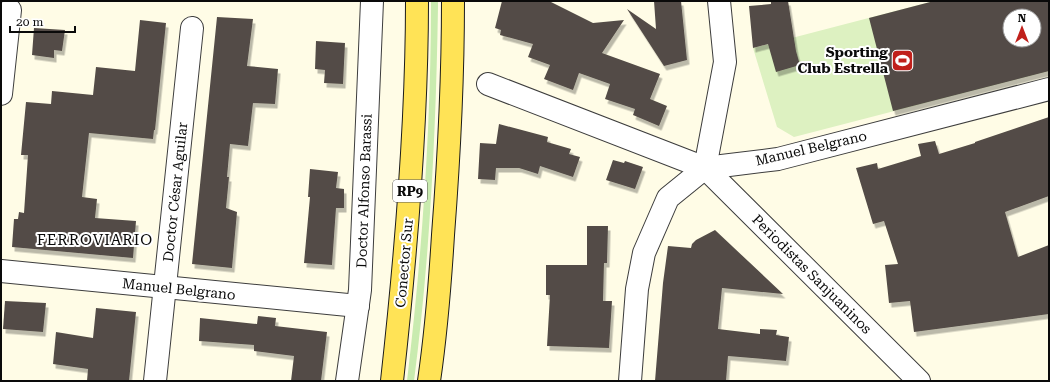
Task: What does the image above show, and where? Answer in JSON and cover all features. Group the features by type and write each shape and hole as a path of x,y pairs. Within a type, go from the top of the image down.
{"main road":[{"name":"Conector Sur","path":"392,381 410,194 415,90 417,1"},
{"name":"RP9","path":"429,381 440,278 447,180 451,105 453,1"}],"street":[{"name":"Doctor Alfonso Barassi","path":"348,381 360,282 372,1"},
{"path":"630,381 637,289 644,253 668,198 705,168 725,62 719,1"},
{"path":"1,94 10,10"},
{"name":"Doctor César Aguilar","path":"155,381 192,28"},
{"name":"Manuel Belgrano","path":"488,84 705,168 778,159 1049,89"},
{"name":"Periodistas Sanjuaninos","path":"705,168 908,376"},
{"name":"Manuel Belgrano","path":"1,271 358,306"}],"green space":[{"path":"431,1 438,1 436,100 431,194 420,334 414,381 407,381 425,191 431,49"},
{"name":"Sporting Club Estrella","path":"934,1 1049,1 1049,71 794,137 777,127 753,48"}],"building":[{"path":"502,1 549,1 593,23 624,20 602,53 660,74 650,99 667,106 659,126 633,115 635,109 605,99 610,84 579,73 573,90 544,79 550,65 528,57 533,44 500,35 501,30 495,28"},
{"path":"654,1 681,1 687,60 664,66 627,9 656,29"},
{"path":"771,1 788,1 796,51 800,65 776,72 768,44 753,48 749,6 771,4"},
{"path":"934,1 1049,1 1049,71 893,111 869,18"},
{"path":"217,17 253,19 247,66 278,69 275,104 253,103 248,146 230,144 226,208 237,212 232,268 192,264"},
{"path":"140,20 166,23 153,139 89,133 82,197 97,199 95,218 136,221 133,258 12,247 14,219 18,219 19,212 24,213 28,155 21,155 26,102 51,104 52,91 93,95 96,67 135,71"},
{"path":"34,28 65,30 62,51 54,50 54,58 32,55"},
{"path":"316,41 345,43 343,84 324,83 325,70 315,69"},
{"path":"1049,117 1049,196 1005,212 1018,257 1049,245 1049,314 914,332 910,301 889,303 885,265 898,264 884,221 873,224 856,168 877,163 878,169 921,156 918,144 935,141 939,154"},
{"path":"499,124 548,137 547,142 571,149 569,154 580,157 573,177 540,166 538,174 519,168 496,168 495,180 478,179 480,143 496,144"},
{"path":"613,160 624,163 625,161 643,167 635,189 606,180"},
{"path":"310,169 338,172 336,188 344,189 344,208 336,208 332,265 304,263 310,197 308,197"},
{"path":"587,226 608,226 607,263 604,263 603,301 612,301 609,348 547,346 550,295 546,295 546,265 587,265"},
{"path":"715,230 783,294 722,288 718,329 760,334 760,329 777,330 776,335 789,337 786,361 728,356 726,381 655,381 663,283 668,246 691,248 692,244 696,240"},
{"path":"5,301 46,303 43,332 3,329"},
{"path":"96,308 136,312 129,381 87,381 88,369 53,364 56,332 93,338"},
{"path":"258,316 276,318 275,326 327,332 321,381 291,381 294,356 254,351 254,345 199,341 200,318 257,324"}],"place":[{"name":"Sporting Club Estrella","path":"903,60"}],"district":[{"name":"FERROVIARIO","path":"95,240"}]}
